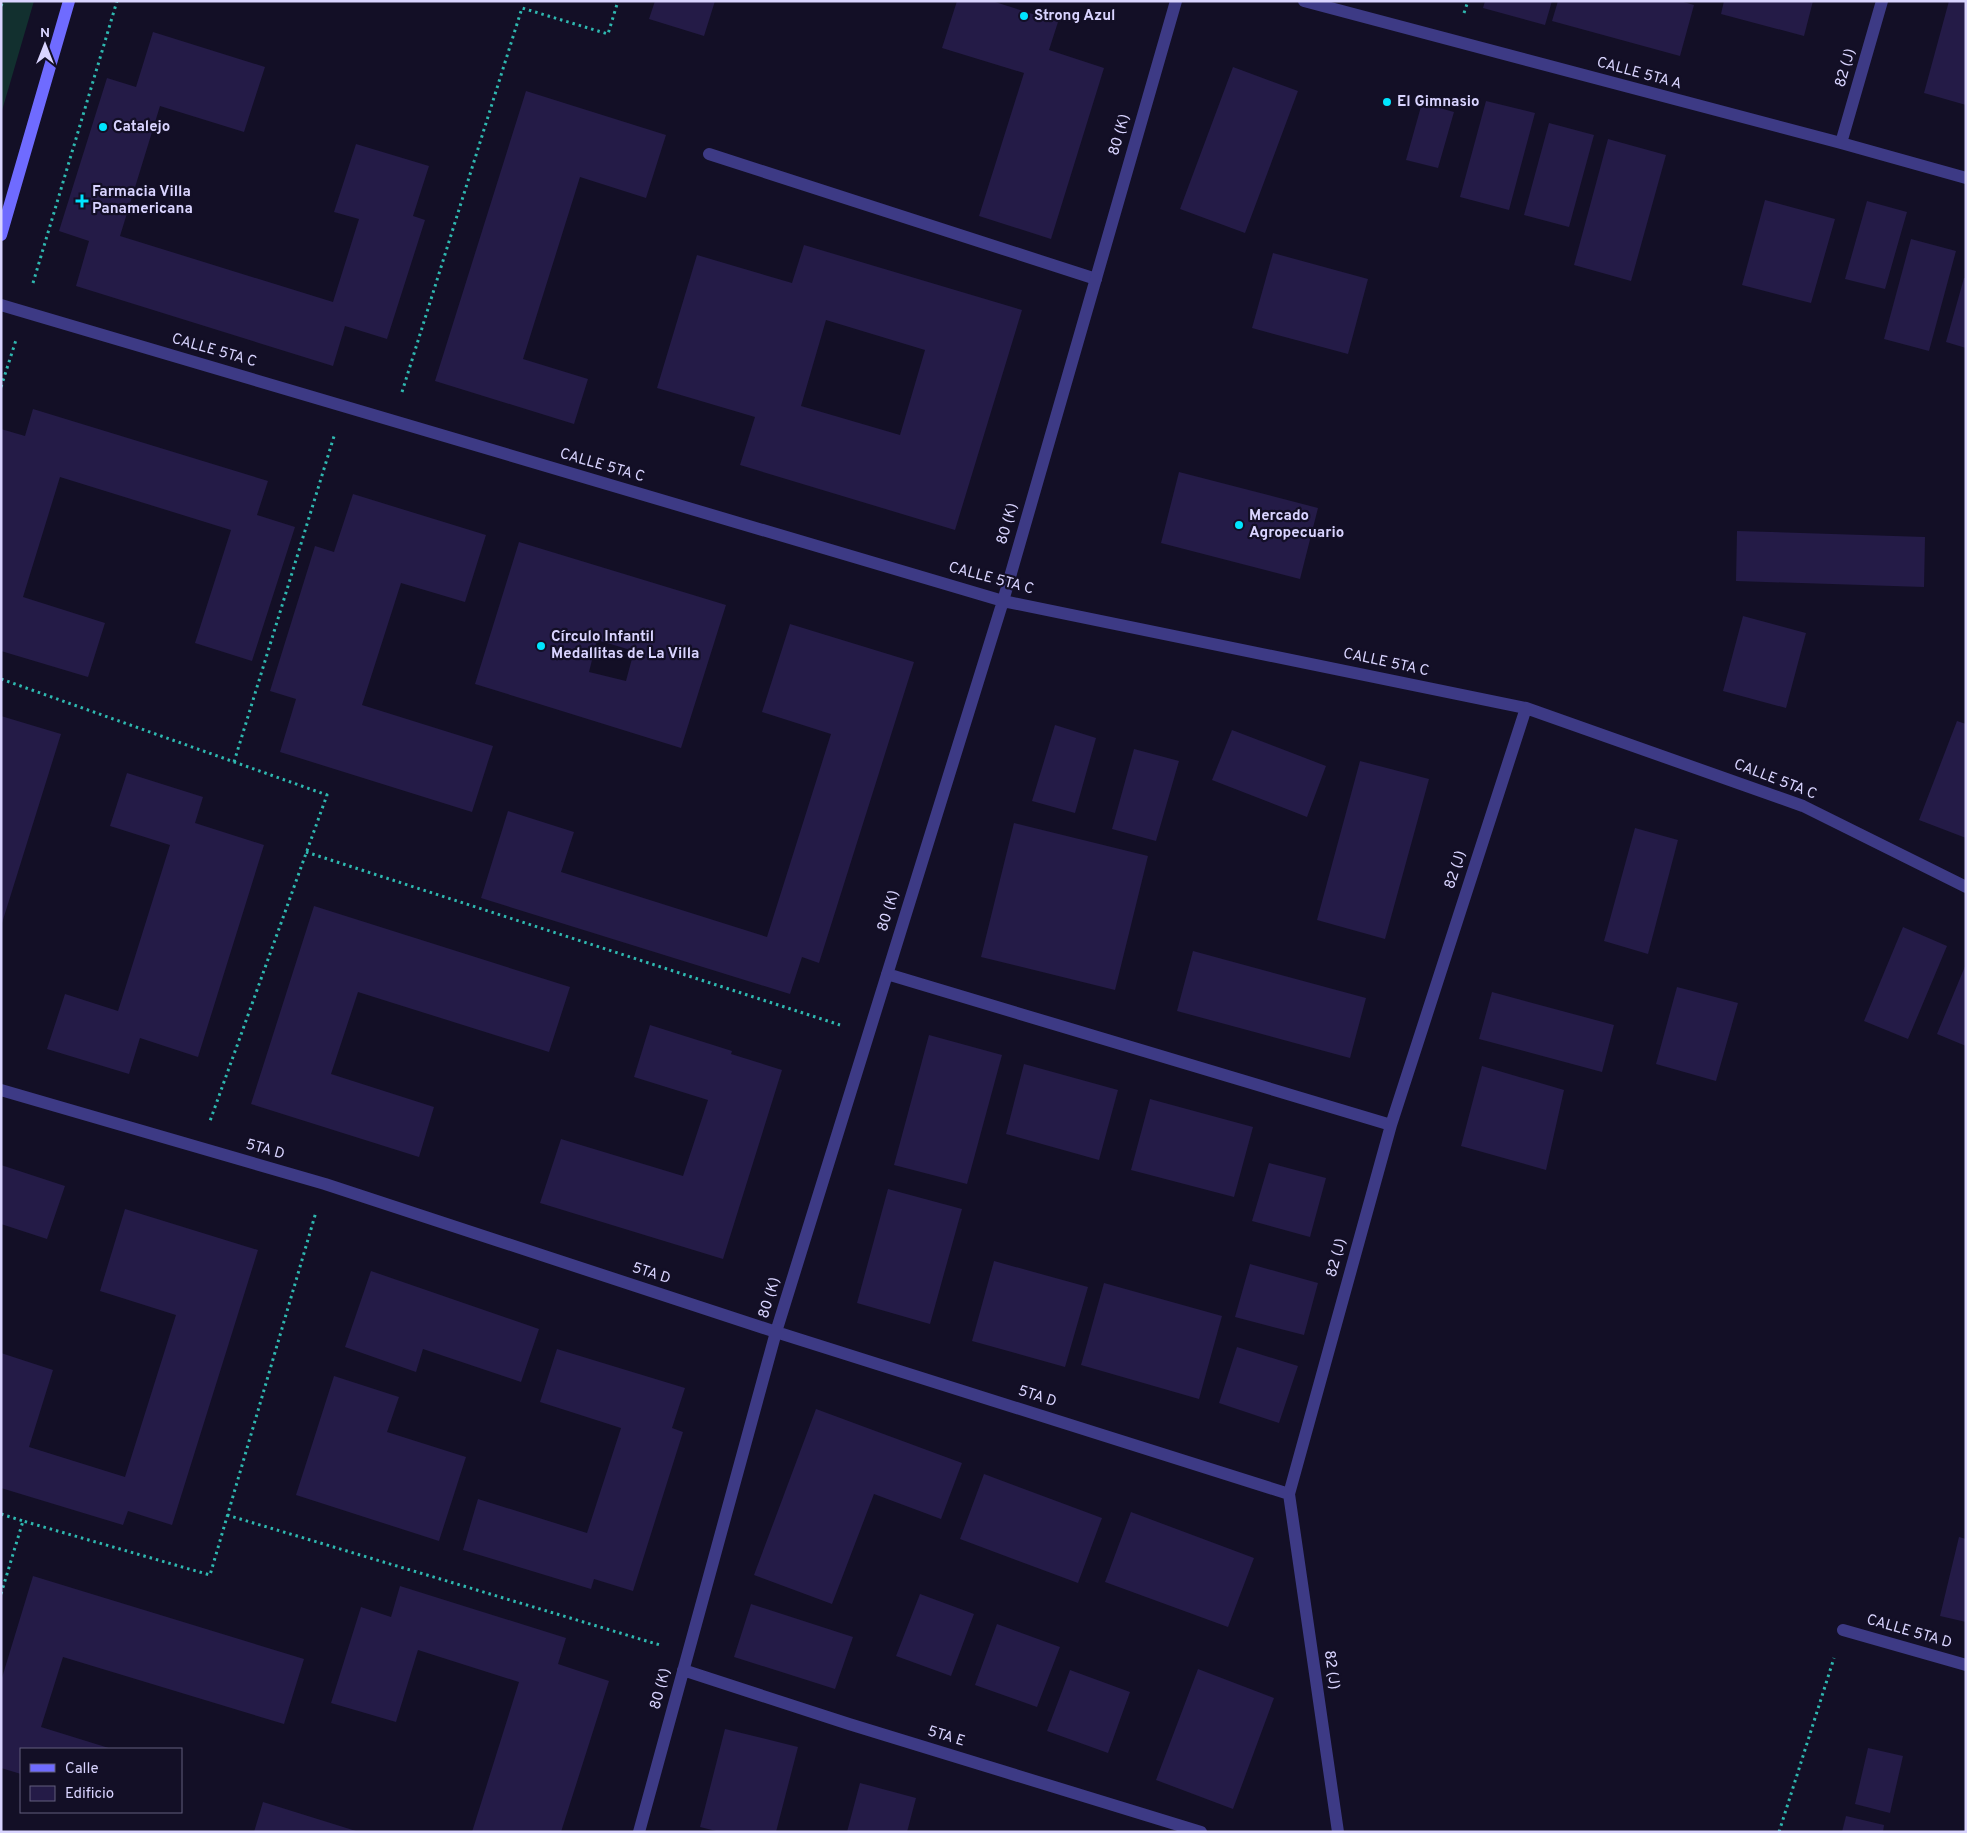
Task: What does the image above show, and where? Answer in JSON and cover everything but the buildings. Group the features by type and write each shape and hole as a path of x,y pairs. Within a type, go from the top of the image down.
{"street":[{"path":"1,235 69,1"},
{"name":"80 (K)","path":"640,1832 776,1332 1003,601 1176,1"},
{"name":"CALLE 5TA A","path":"1304,1 1966,178"},
{"name":"82 (J)","path":"1840,143 1882,1"},
{"path":"709,154 1096,279"},
{"name":"CALLE 5TA C","path":"1,305 1003,601 1526,708 1803,806 1966,887"},
{"name":"82 (J)","path":"1338,1832 1289,1494 1391,1124 1526,708"},
{"path":"887,974 1391,1124"},
{"name":"5TA D","path":"1,1090 325,1184 776,1332 1289,1494"},
{"name":"CALLE 5TA D","path":"1843,1630 1966,1665"},
{"name":"5TA E","path":"683,1670 849,1724 1201,1832"}],"path":[{"path":"1,6 3,1"},
{"path":"1,387 117,1"},
{"path":"393,421 522,8 608,34 618,1"},
{"path":"234,762 343,406"},
{"path":"1,679 327,794 200,1148"},
{"path":"306,852 868,1034"},
{"path":"1,1514 210,1575 325,1184"},
{"path":"227,1515 688,1653"},
{"path":"1,1594 23,1521"},
{"path":"1779,1832 1843,1630"}],"green space":[{"path":"1,1 34,1 1,114"}],"place":[{"name":"Strong Azul","path":"1024,16"},
{"name":"El Gimnasio","path":"1387,102"},
{"name":"Catalejo","path":"103,127"},
{"name":"Farmacia Villa Panamericana","path":"82,201"},
{"name":"Mercado Agropecuario","path":"1239,525"},
{"name":"Círculo Infantil Medallitas de La Villa","path":"541,646"}]}
